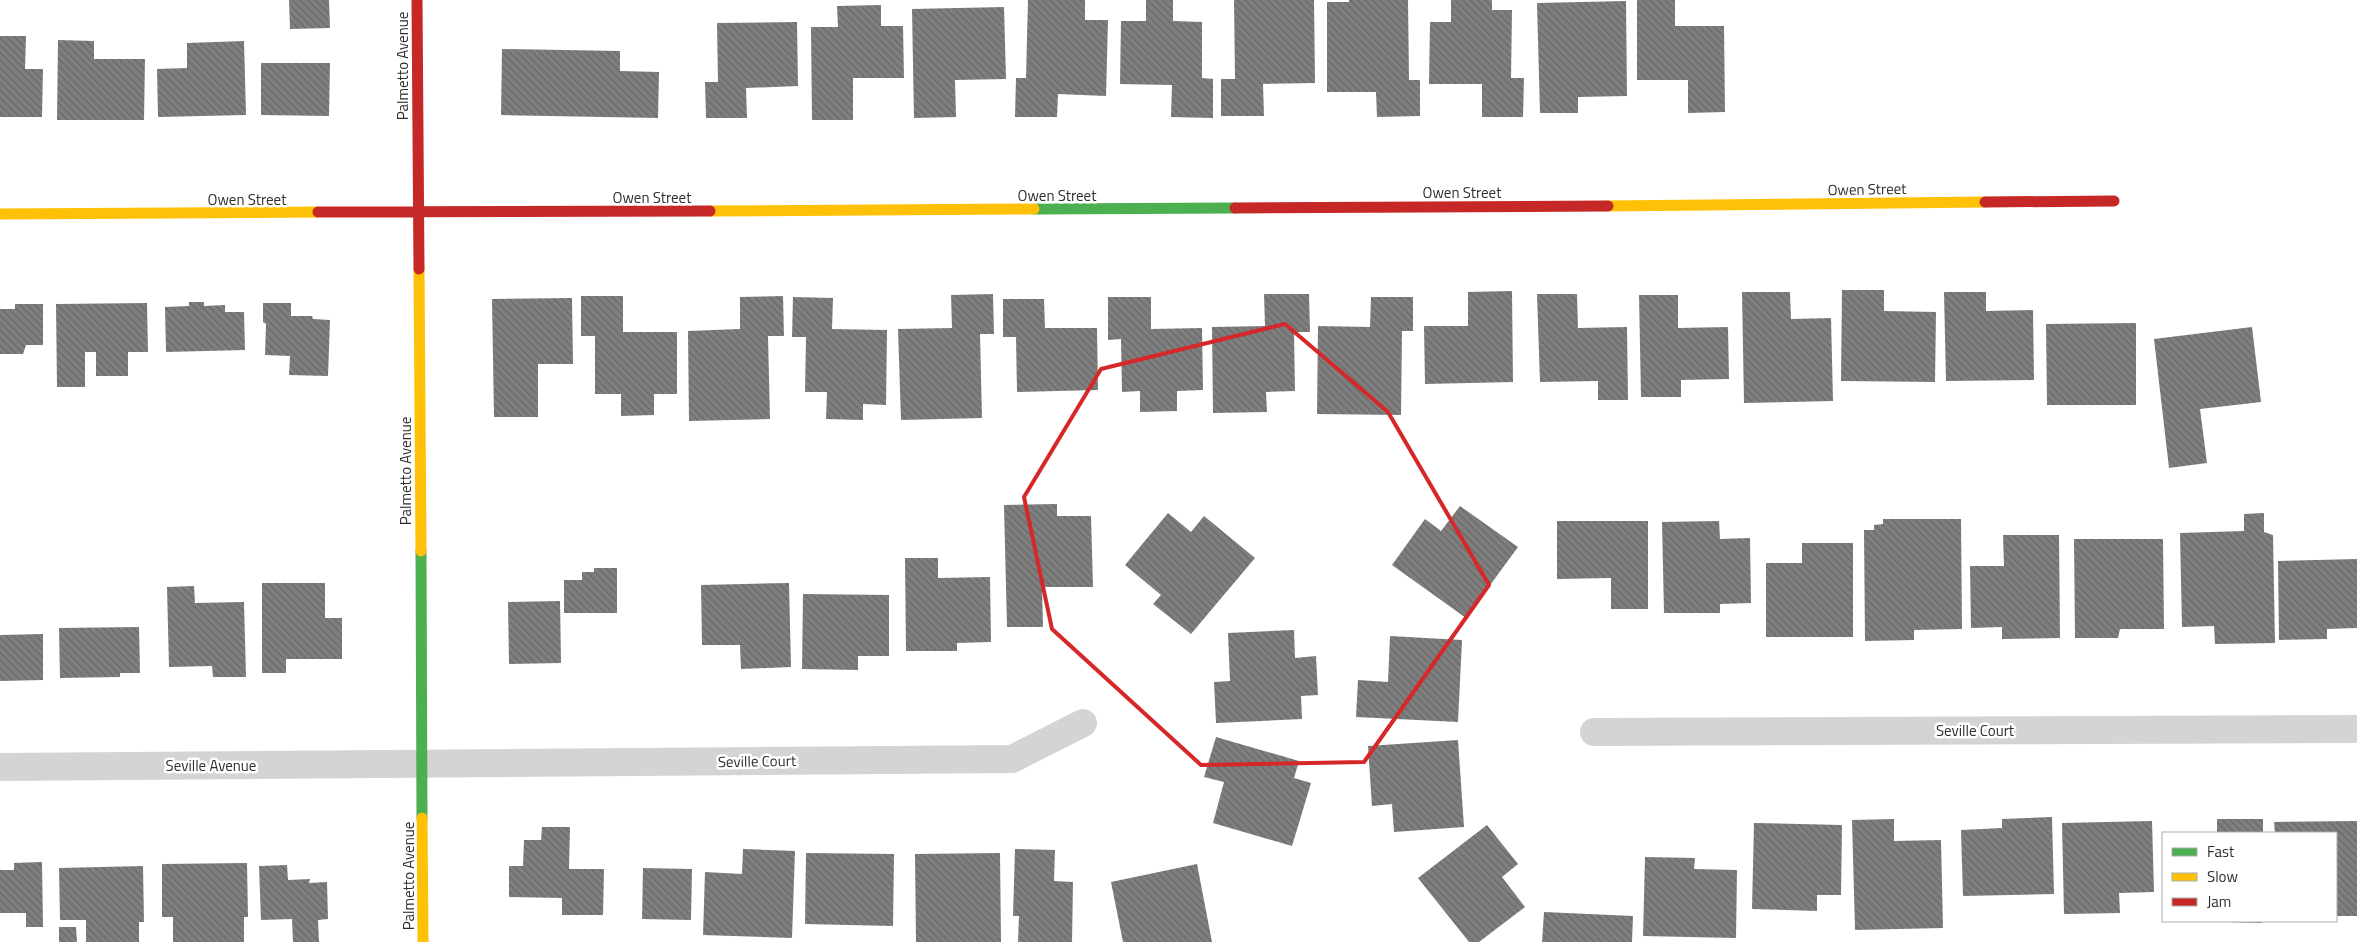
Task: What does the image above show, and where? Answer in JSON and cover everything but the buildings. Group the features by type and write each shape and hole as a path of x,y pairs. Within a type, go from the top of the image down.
{"street":[{"name":"Palmetto Avenue","path":"417,0 423,942"},
{"name":"Owen Street","path":"0,214 418,213 2114,201"},
{"name":"Seville Court","path":"422,764 1012,759 1083,723"},
{"name":"Seville Court","path":"1594,732 2357,729"},
{"name":"Seville Avenue","path":"0,767 422,764"}],"highlighted area":[{"path":"1285,324 1388,412 1489,585 1364,762 1201,765 1052,629 1024,497 1101,369"}],"traffic: fast":[{"path":"1034,209 1235,208"},
{"path":"421,551 422,818"}],"traffic: slow":[{"path":"1608,206 1985,202"},
{"path":"710,211 1034,209"},
{"path":"0,214 318,212"},
{"path":"419,269 421,551"},
{"path":"422,818 423,942"}],"traffic: jam":[{"path":"417,0 419,269"},
{"path":"1985,202 2114,201"},
{"path":"1235,208 1608,206"},
{"path":"318,212 710,211"}]}
